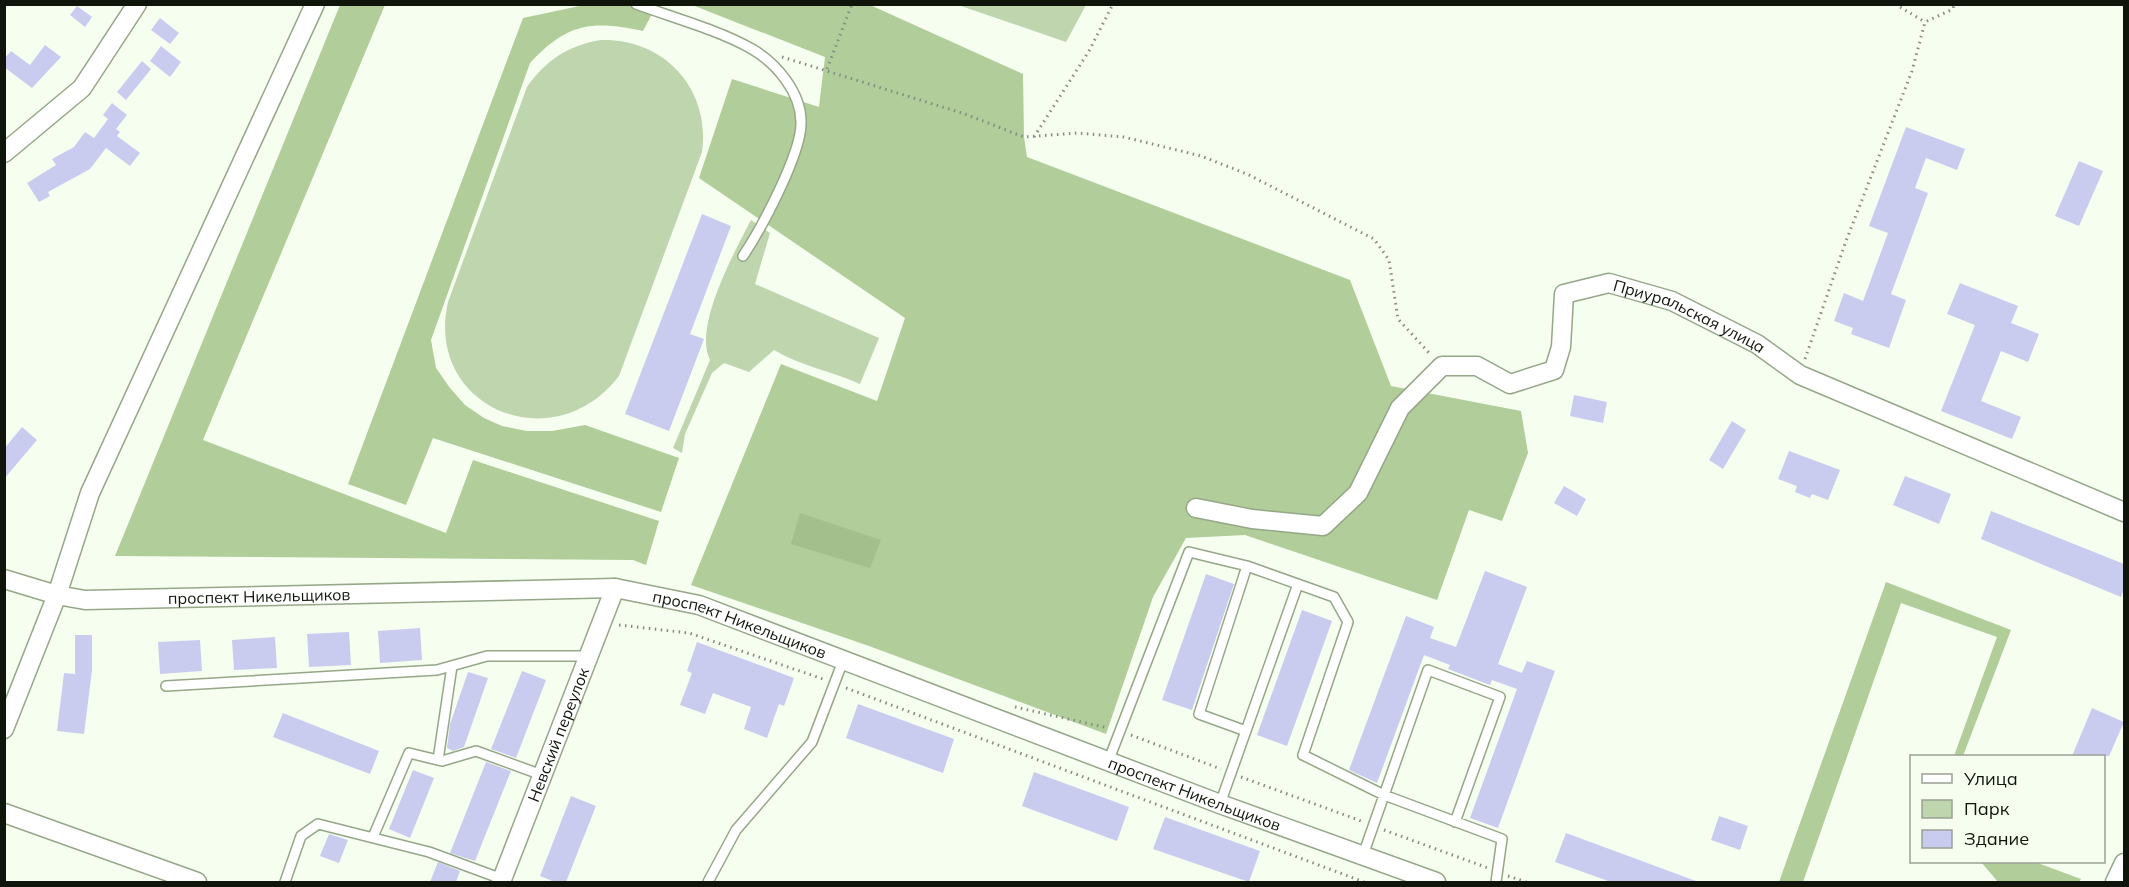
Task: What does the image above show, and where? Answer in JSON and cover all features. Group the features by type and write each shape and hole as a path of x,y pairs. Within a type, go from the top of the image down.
{"street":[{"path":"4,153 82,88 137,4"},
{"path":"4,729 57,595 90,492 315,4"},
{"name":"Приуральская улица","path":"1442,366 1477,366 1510,384 1554,370 1561,347 1564,294 1609,283 1672,301 1757,344 1800,375 2124,512"},
{"path":"1196,508 1252,519 1323,526 1358,493 1400,408 1442,366"},
{"name":"проспект Никельщиков","path":"4,579 57,595 85,600 615,588 699,605 1108,762 1436,882"},
{"name":"Невский переулок","path":"502,881 615,588"},
{"path":"4,813 197,882"},
{"path":"2115,882 2124,862"}],"lane":[{"path":"636,4 751,48 774,65 794,92 801,122 794,154 773,202 743,256"},
{"path":"1108,762 1189,552 1247,567 1334,597 1348,622 1303,755 1384,795 1502,839 1496,882"},
{"path":"1246,731 1199,714 1247,567"},
{"path":"1220,804 1298,584"},
{"path":"166,686 437,670 487,656 588,656"},
{"path":"708,882 736,830 812,742 843,660"},
{"path":"438,760 452,666"},
{"path":"1363,855 1428,670 1500,697 1455,822"},
{"path":"373,837 408,753 438,760 476,751 542,775"},
{"path":"285,882 301,836 318,825 429,852 502,881"}],"path":[{"path":"827,69 852,4"},
{"path":"1035,137 1089,51 1113,4"},
{"path":"1895,4 1925,22"},
{"path":"1925,22 1953,9 1954,4"},
{"path":"1800,375 1846,241 1912,71 1925,22"},
{"path":"751,48 827,69 1024,137 1077,133 1124,137 1201,156 1247,174 1374,239 1389,261 1398,319 1442,366"},
{"path":"601,623 689,633 834,683 1364,882"},
{"path":"1011,705 1119,731 1526,882"}],"green space":[{"path":"958,5 1086,5 1066,42"},
{"path":"601,40 624,42 645,48 663,58 678,72 691,88 699,108 703,129 702,152 619,376 592,402 561,415 530,418 500,411 474,394 455,370 446,339 448,302 527,87 542,69 559,55 589,42"},
{"path":"751,220 770,233 755,284 879,338 860,384 794,360 774,350 749,372 724,363 712,373 685,434 682,453 673,448 710,360 706,346 711,309 718,289"}],"shaded area":[{"path":"589,4 633,5 653,12 643,31 609,26 581,28 556,40 530,63 431,340 436,368 465,405 484,418 502,426 527,431 552,431 585,425 679,458 661,512 433,438 406,505 348,484 523,18"},
{"path":"340,5 385,5 203,440 446,533 473,460 659,521 646,565 633,560 115,556"},
{"path":"692,5 870,5 1023,74 1024,137 1027,157 1350,280 1391,386 1521,411 1528,453 1502,521 1469,510 1437,600 1245,535 1186,538 1153,597 1106,734 869,646 691,585 781,364 877,401 905,318 699,178 732,79 819,107 825,57"},
{"path":"800,513 881,540 870,568 791,544"},
{"path":"1886,582 2011,630 1963,755 1954,755 1997,637 1901,603 1803,882 1779,882"},
{"path":"1982,863 2038,863 2081,879 2079,882 1998,882"}],"building":[{"path":"77,6 92,17 85,27 70,15"},
{"path":"160,18 179,33 170,44 151,30"},
{"path":"45,45 61,57 32,88 4,67 4,59 11,51 30,65"},
{"path":"161,46 181,62 170,77 150,61"},
{"path":"142,61 151,69 126,100 117,92"},
{"path":"112,103 127,115 116,129 120,132 117,136 140,153 130,166 106,148 90,169 48,192 50,196 39,202 27,183 56,165 52,159 74,147 85,132 94,138 108,119 103,115"},
{"path":"1906,127 1965,149 1957,170 1926,158 1915,188 1928,193 1891,294 1906,300 1889,348 1851,334 1853,328 1834,321 1844,293 1863,301 1888,233 1869,226"},
{"path":"2079,161 2103,171 2079,226 2055,216"},
{"path":"702,214 731,226 690,334 704,339 669,431 625,414"},
{"path":"1960,283 2018,306 2011,323 2039,334 2028,362 2001,351 1981,401 2021,417 2012,439 1941,411 1975,325 1947,314"},
{"path":"1574,395 1607,402 1603,423 1570,416"},
{"path":"1732,421 1746,430 1723,469 1709,460"},
{"path":"22,427 37,440 4,479 4,449"},
{"path":"1789,451 1840,470 1828,500 1812,494 1810,498 1795,492 1797,486 1778,479"},
{"path":"1905,476 1951,494 1939,524 1893,505"},
{"path":"1564,486 1586,499 1577,516 1554,503"},
{"path":"1991,511 2124,564 2124,588 2121,597 1981,539"},
{"path":"1485,571 1527,587 1498,664 1522,673 1527,661 1555,671 1498,828 1470,818 1517,689 1492,680 1490,685 1448,669 1450,665 1424,655 1377,783 1349,770 1406,616 1434,627 1430,638 1456,647"},
{"path":"1206,574 1234,584 1192,710 1162,700"},
{"path":"1302,610 1332,621 1287,746 1257,735"},
{"path":"420,628 422,660 380,663 378,631"},
{"path":"349,632 351,665 309,667 307,634"},
{"path":"75,635 92,635 92,670 84,734 57,731 64,673 75,674"},
{"path":"275,637 277,668 234,670 232,640"},
{"path":"200,640 202,671 160,674 158,642"},
{"path":"697,642 794,678 784,706 779,704 767,738 744,729 751,707 713,693 705,714 680,705 692,673 687,671"},
{"path":"522,671 546,680 516,758 491,749"},
{"path":"468,672 488,678 464,747 453,751 447,748 450,724"},
{"path":"858,704 954,739 943,773 846,738"},
{"path":"2092,708 2124,722 2109,756 2072,755"},
{"path":"283,713 379,751 370,774 273,737"},
{"path":"486,762 511,771 475,861 450,853"},
{"path":"413,770 434,778 410,838 389,829"},
{"path":"1034,772 1129,807 1117,841 1022,806"},
{"path":"571,796 596,806 566,882 555,882 540,876"},
{"path":"1719,816 1748,826 1740,850 1711,840"},
{"path":"1165,817 1260,851 1249,882 1153,849"},
{"path":"1566,833 1696,882 1611,882 1555,862"},
{"path":"329,834 348,840 339,863 320,856"},
{"path":"438,862 460,871 456,882 430,882"}]}
